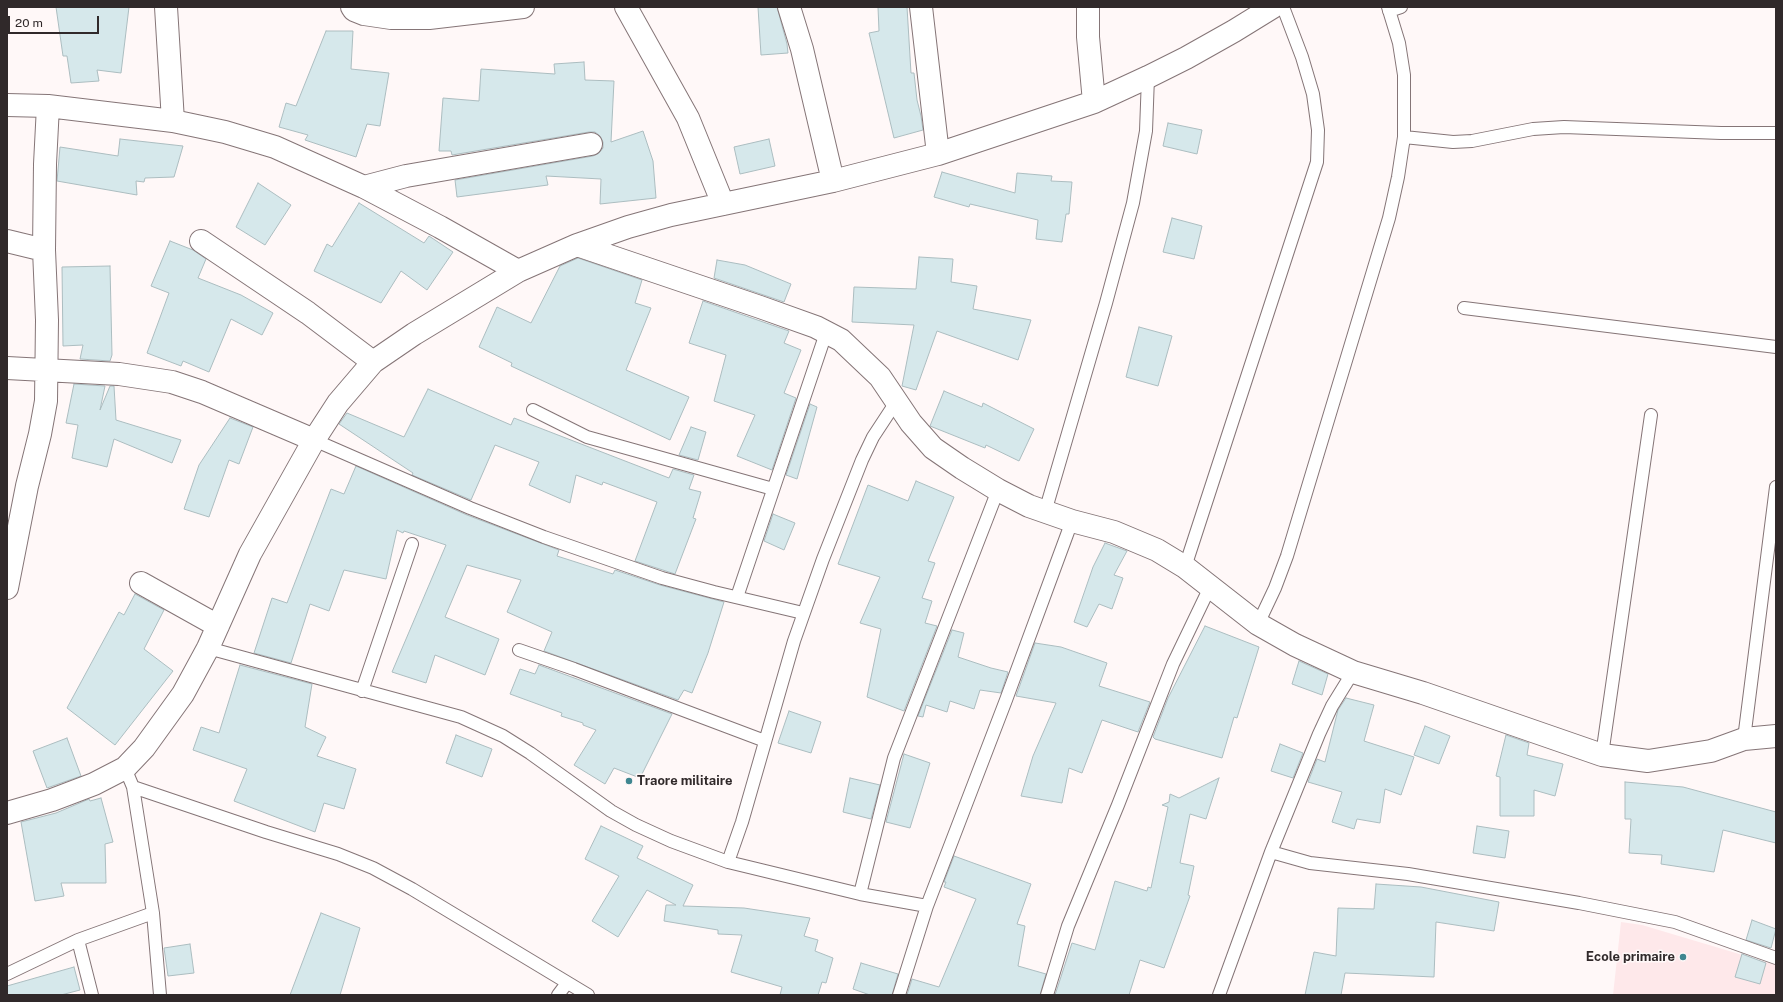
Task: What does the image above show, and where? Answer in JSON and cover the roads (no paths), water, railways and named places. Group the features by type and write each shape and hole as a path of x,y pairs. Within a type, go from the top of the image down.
{"street":[{"path":"166,7 173,121"},
{"path":"352,7 354,10 364,14 391,18 429,18 524,7"},
{"path":"626,7 688,118 723,204"},
{"path":"789,7 802,49 833,181"},
{"path":"921,7 938,154"},
{"path":"1088,7 1088,37 1094,102"},
{"path":"7,813 59,798 94,784 129,778 144,748 163,724 183,694 208,648 250,554 314,440 338,403 373,362 414,334 518,271 577,245 671,214 833,181 938,154 1094,102 1148,77 1234,31 1273,7"},
{"path":"7,105 48,106 173,121 225,132 275,147 364,187 518,271"},
{"path":"7,588 27,486 40,434 46,401 44,250 45,164 48,106"},
{"path":"364,187 406,176 591,144"},
{"path":"7,241 44,250"},
{"path":"201,241 308,313 373,362"},
{"path":"577,245 760,307 841,340 862,358 880,377 911,423 933,448 962,468 998,490 1029,506 1072,522 1114,532 1157,550 1185,567 1258,624 1295,645 1353,672 1423,693 1602,755 1648,761 1711,751 1744,739 1776,736"},
{"path":"7,368 119,374 172,382 202,392 314,440"},
{"path":"141,584 218,626"}],"lane":[{"path":"1185,567 1317,162 1318,130 1313,94 1302,57 1282,7"},
{"path":"1258,624 1275,588 1287,556 1389,218 1398,177 1404,137 1404,74 1393,8"},
{"path":"1045,512 1106,303 1133,203 1146,131 1148,77"},
{"path":"1404,137 1453,142 1472,141 1533,129 1564,127 1721,133 1776,133"},
{"path":"1464,308 1776,347"},
{"path":"737,597 826,333"},
{"path":"728,862 742,822 803,613 849,490 862,460 873,437 896,402"},
{"path":"533,410 587,437 773,489"},
{"path":"1602,755 1651,415"},
{"path":"314,440 470,508 544,537 662,578 803,613"},
{"path":"1744,739 1776,487"},
{"path":"860,894 894,758 998,490"},
{"path":"899,995 927,906 1072,522"},
{"path":"362,691 412,544"},
{"path":"1047,995 1068,926 1118,806 1173,664 1210,586"},
{"path":"208,648 461,717 503,736 530,753 611,811 636,825 672,841 728,862 860,894 927,906"},
{"path":"519,650 574,669 765,741"},
{"path":"1219,995 1271,852 1319,734 1332,706 1353,672"},
{"path":"129,778 153,913 160,995"},
{"path":"129,778 266,832 338,854 373,868 412,889 588,995"},
{"path":"1271,852 1310,863 1408,874 1579,903 1675,922 1776,958"},
{"path":"7,974 78,940 153,913"},
{"path":"78,940 92,995"},
{"path":"558,995 567,983"}],"place":[{"name":"Traore militaire","path":"629,781"},
{"name":"Ecole primaire","path":"1683,957"}]}
